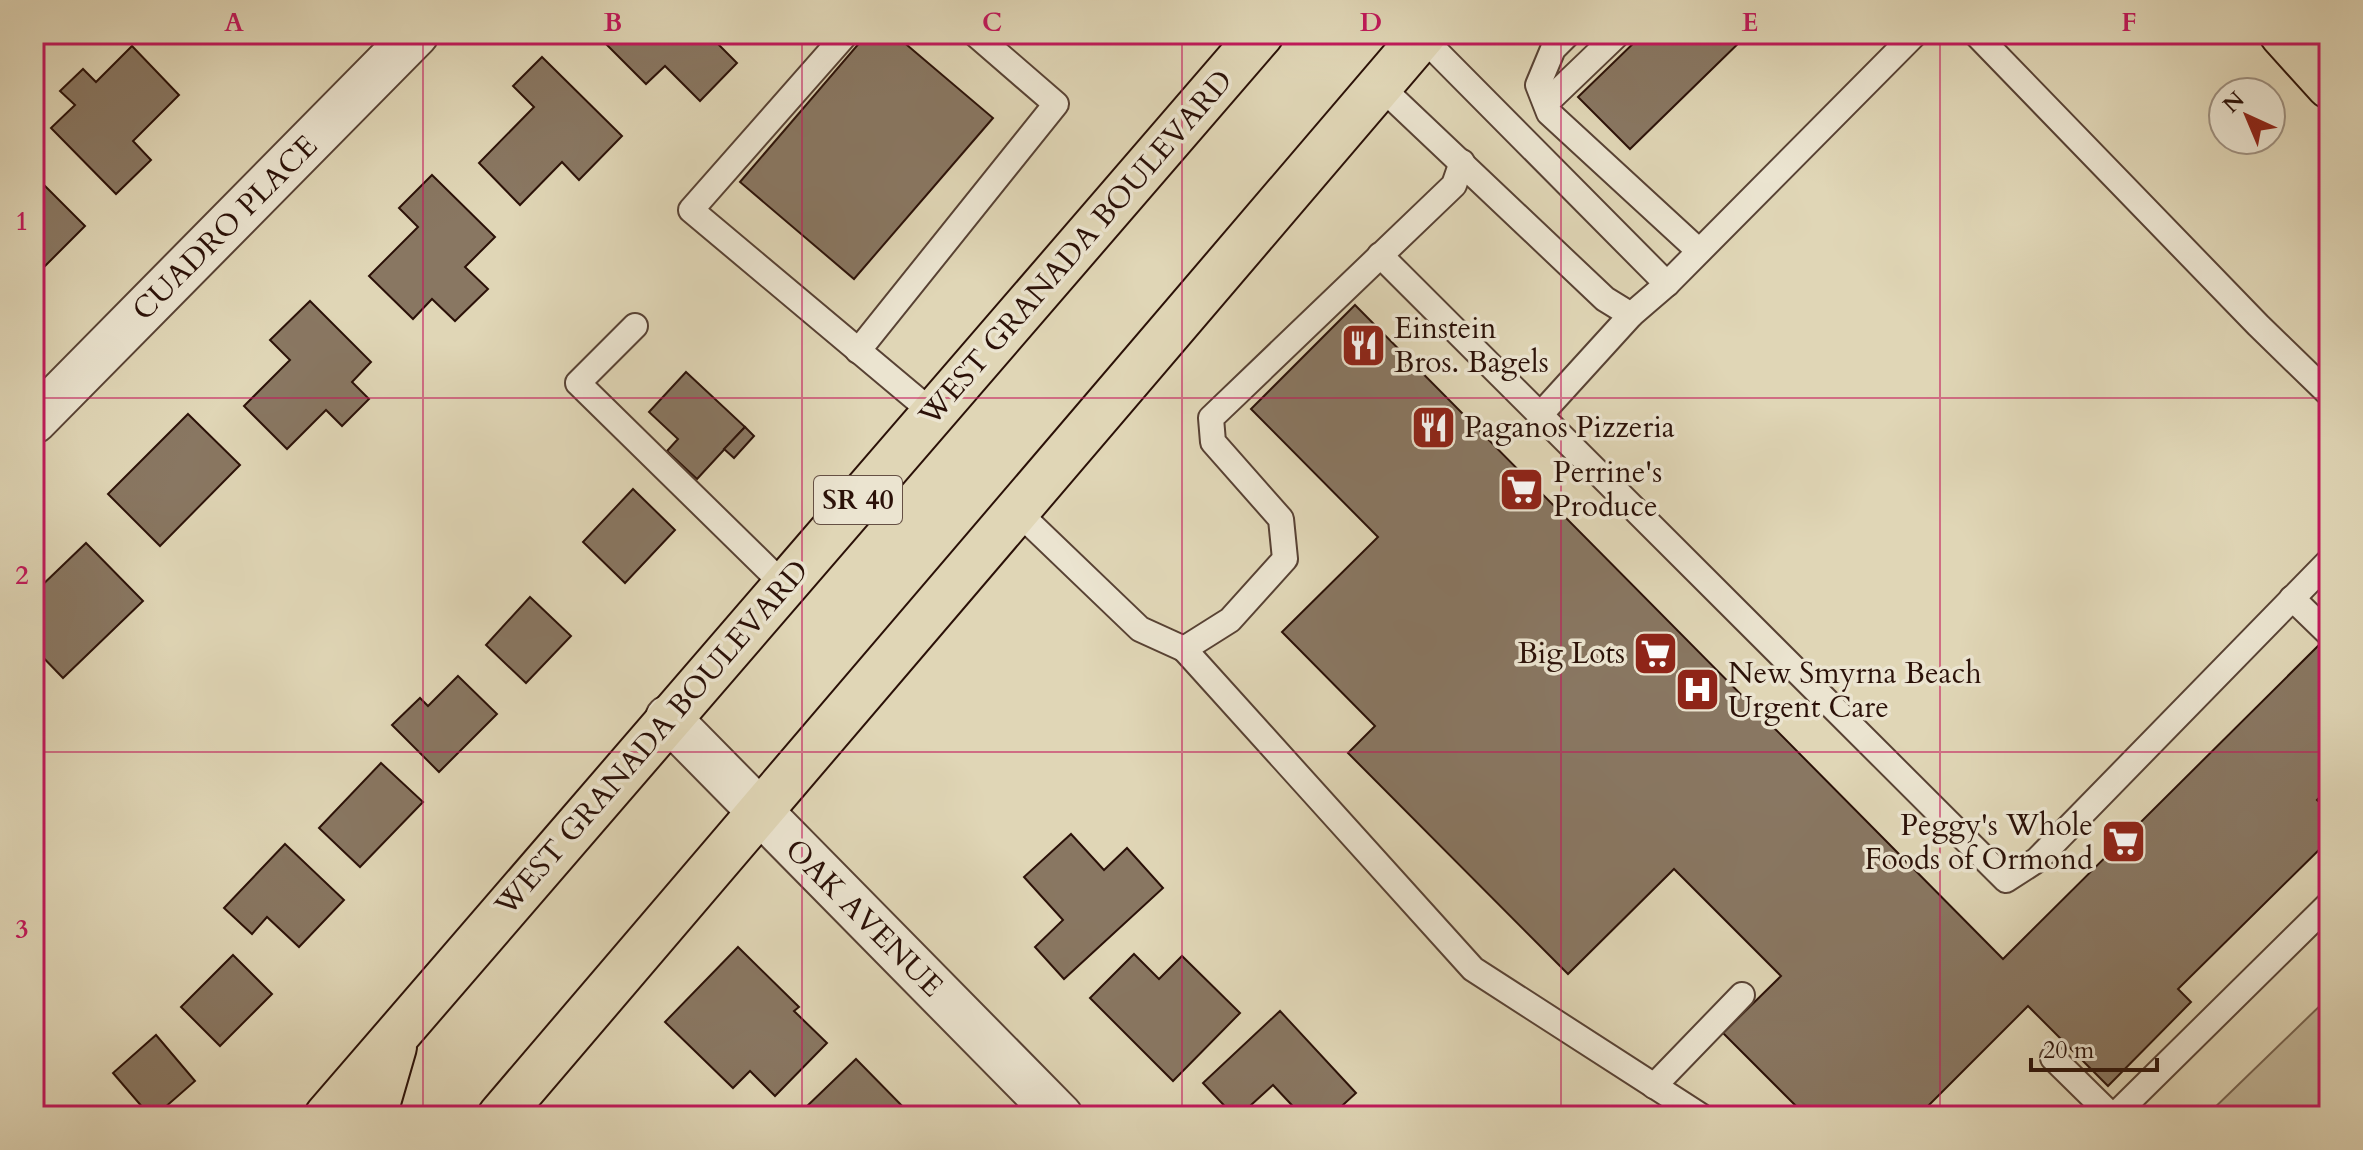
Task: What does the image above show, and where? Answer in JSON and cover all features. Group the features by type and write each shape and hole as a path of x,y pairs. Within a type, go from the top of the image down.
{"main road":[{"name":"WEST GRANADA BOULEVARD","path":"327,1116 1261,34"},
{"path":"2282,34 2329,86"},
{"path":"500,1116 1423,36"},
{"path":"374,1116 398,1033"}],"street":[{"name":"CUADRO PLACE","path":"34,421 416,34"},
{"name":"OAK AVENUE","path":"668,718 1060,1116"}],"lane":[{"path":"846,34 691,210 933,413"},
{"path":"858,351 1056,104 975,34"},
{"path":"1568,34 1553,49 1538,85 1549,113 1699,251"},
{"path":"1546,103 1618,34"},
{"path":"1540,415 1631,315 1667,284 1915,34"},
{"path":"1976,34 2307,375 2329,394"},
{"path":"1423,36 1667,284"},
{"path":"1380,86 1605,299 1631,315"},
{"path":"1184,649 1230,620 1285,559 1281,519 1213,442 1211,418 1454,185 1462,162"},
{"path":"1380,255 2006,880 2037,860 2292,598 2326,569"},
{"path":"635,326 578,383 784,585"},
{"path":"1017,511 1140,629 1184,649 1473,969 1701,1116"},
{"path":"2292,598 2329,634"},
{"path":"2053,1058 2113,1116 2329,904"},
{"path":"1654,1086 1742,995"}],"shaded area":[{"path":"2329,997 2329,1116 2206,1116"}],"building":[{"path":"596,34 730,34 719,45 737,63 700,101 665,66 646,84"},
{"path":"867,34 894,34 993,118 854,279 740,182"},
{"path":"1643,34 1748,34 1630,149 1578,97"},
{"path":"132,46 179,95 133,141 151,160 116,194 51,128 75,105 60,91 83,69 96,82"},
{"path":"542,57 622,136 579,180 562,162 520,205 479,163 534,107 513,86"},
{"path":"34,175 85,226 43,268 34,259"},
{"path":"432,175 495,237 465,267 488,289 455,321 432,299 413,319 369,276 418,227 399,208"},
{"path":"310,301 371,362 352,382 369,399 342,426 326,410 287,449 244,406 290,360 270,340"},
{"path":"1355,305 2003,959 2322,642 2329,649 2329,787 2317,800 2329,812 2329,840 2178,989 2191,1002 2108,1086 2028,1006 1918,1116 1806,1116 1723,1033 1781,976 1674,869 1568,974 1348,753 1375,726 1282,632 1378,537 1251,409"},
{"path":"686,372 745,427 697,479 667,451 678,439 649,412"},
{"path":"188,414 240,465 160,546 108,494"},
{"path":"745,427 754,436 734,458 724,449"},
{"path":"633,489 675,530 625,583 583,542"},
{"path":"86,543 143,601 63,678 34,648 34,618 39,613 34,608 34,593"},
{"path":"530,597 571,636 526,683 486,645"},
{"path":"458,676 497,714 439,772 392,725 420,698 428,706"},
{"path":"381,763 423,802 360,867 319,828"},
{"path":"1071,834 1104,870 1127,848 1163,888 1064,979 1035,947 1063,920 1024,877"},
{"path":"285,844 344,900 299,947 267,917 252,934 224,908"},
{"path":"738,947 799,1007 794,1011 827,1043 775,1096 750,1071 733,1088 665,1022"},
{"path":"1134,954 1159,979 1182,956 1240,1013 1173,1081 1090,998"},
{"path":"233,955 272,994 220,1046 181,1007"},
{"path":"1280,1011 1356,1093 1331,1116 1302,1116 1273,1085 1239,1116 1234,1116 1203,1083"},
{"path":"156,1035 195,1081 155,1116 150,1116 113,1073"},
{"path":"856,1059 912,1116 811,1116 804,1109"}],"place":[{"name":"Einstein Bros. Bagels","path":"1363,345"},
{"name":"Paganos Pizzeria","path":"1433,427"},
{"name":"Perrine's Produce","path":"1522,489"},
{"name":"Big Lots","path":"1656,653"},
{"name":"New Smyrna Beach Urgent Care","path":"1697,690"},
{"name":"Peggy's Whole Foods of Ormond","path":"2124,842"}]}
